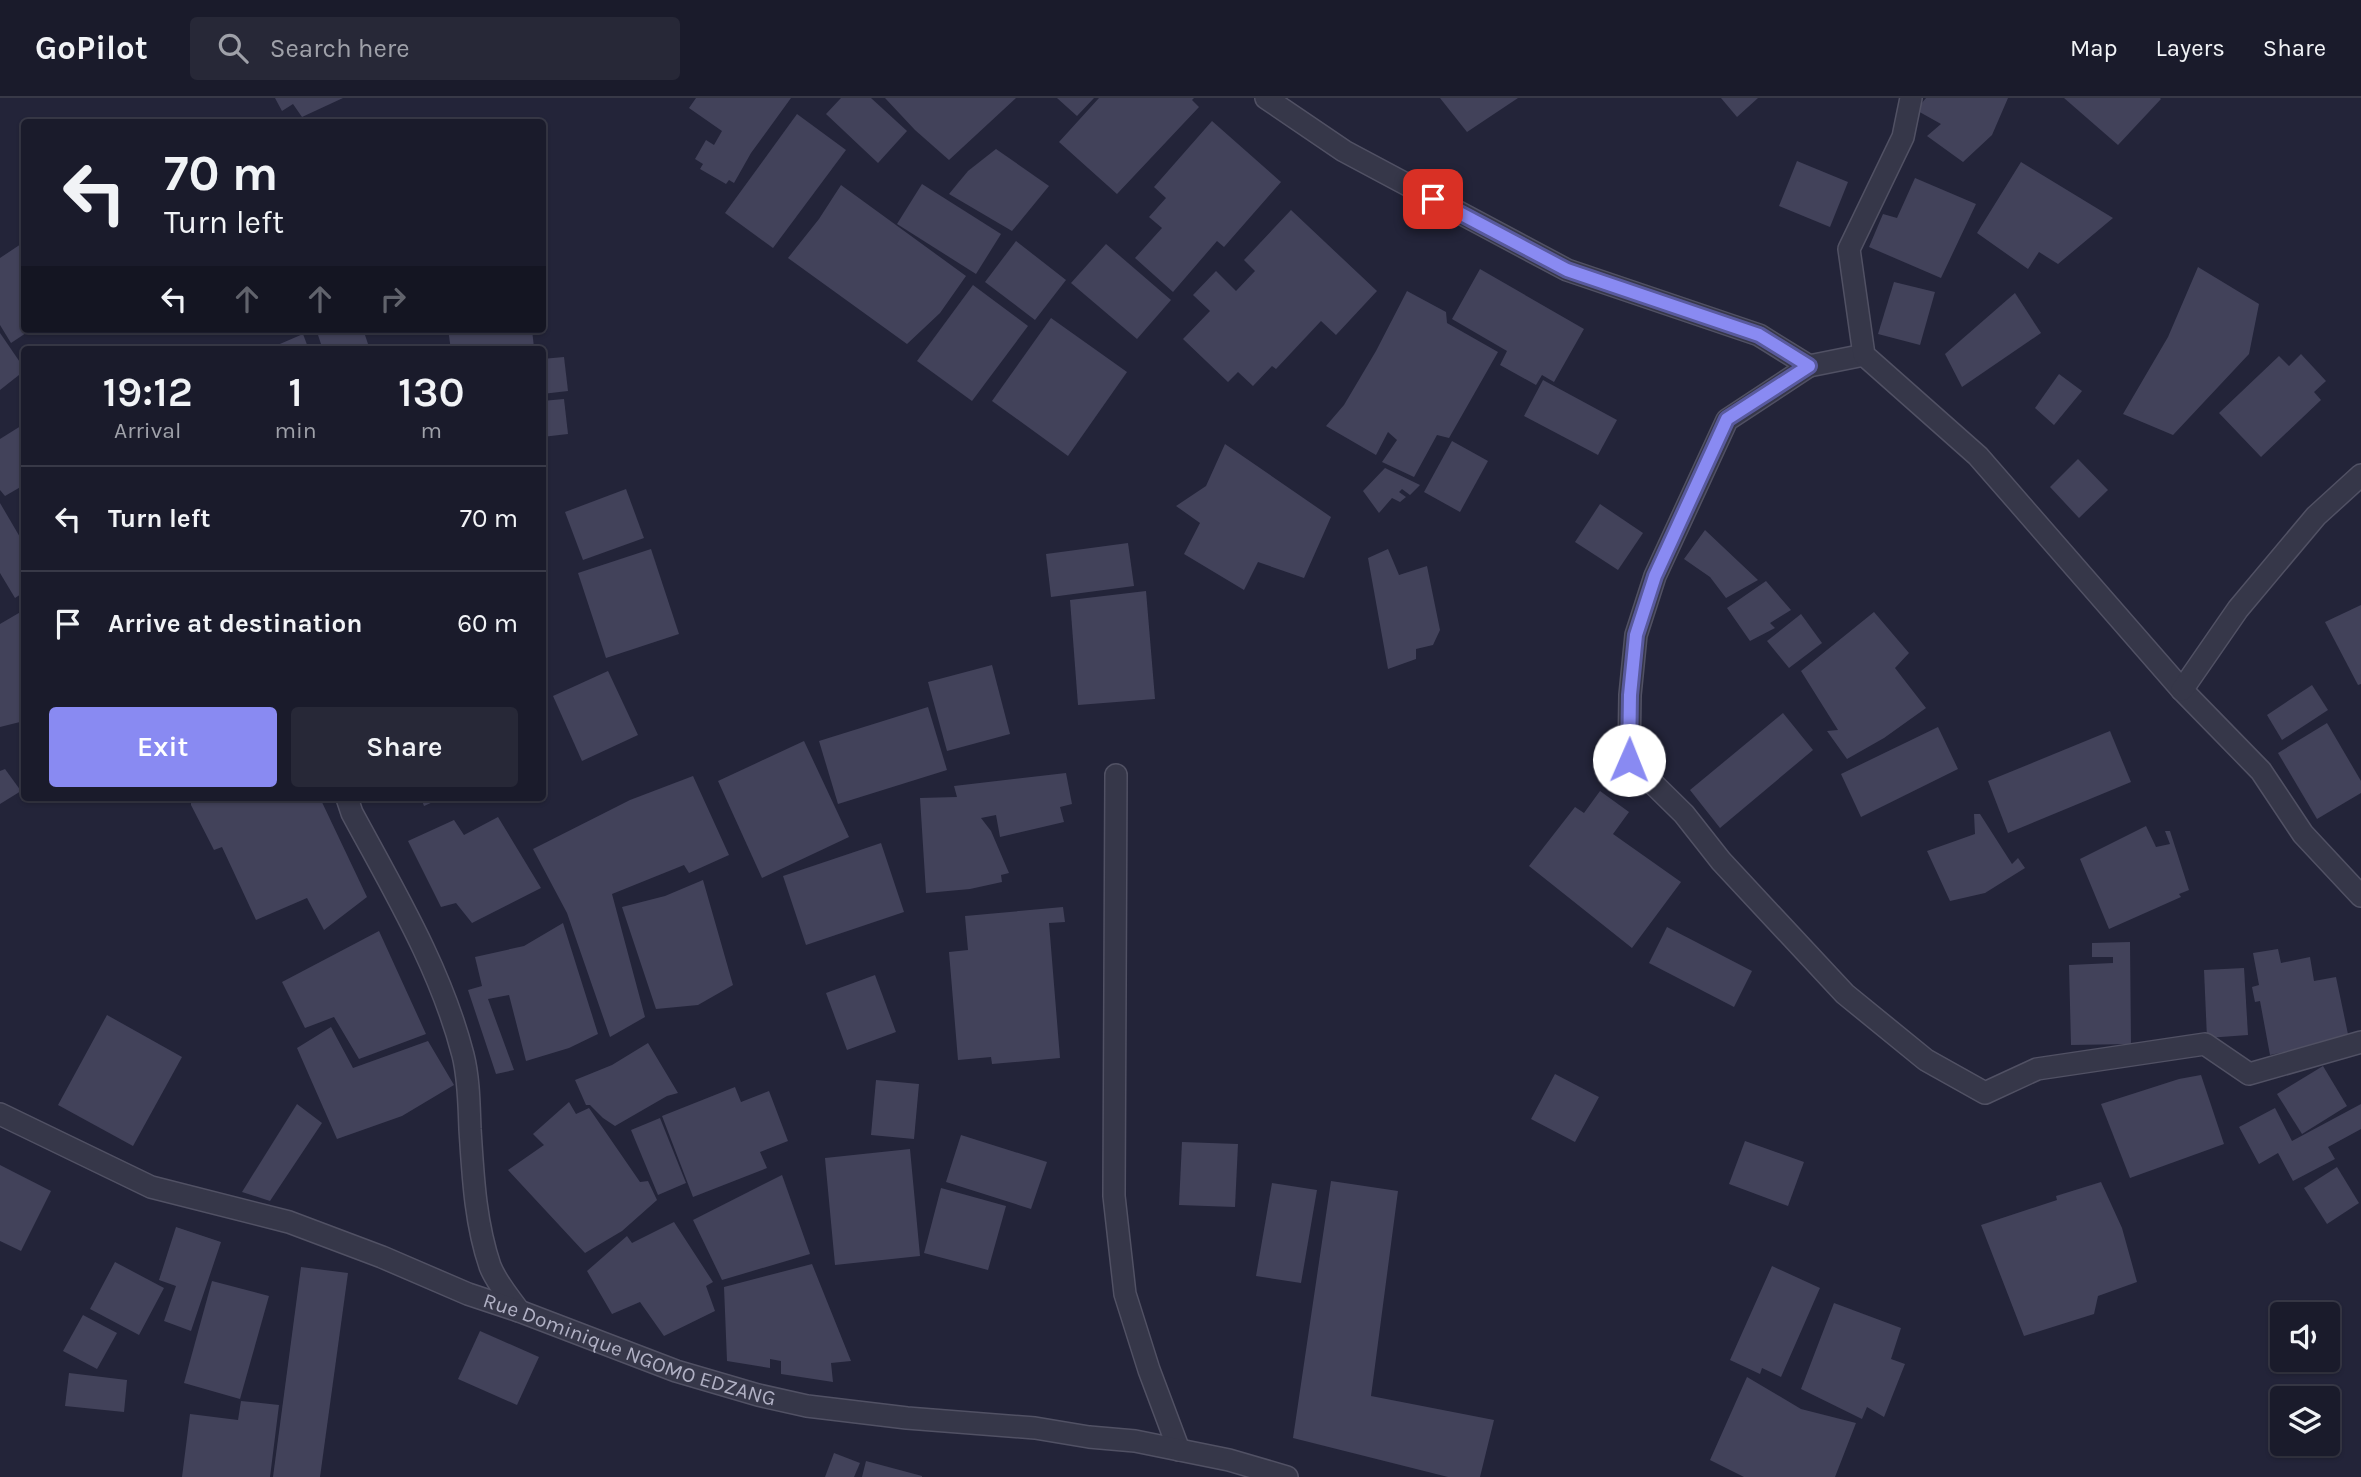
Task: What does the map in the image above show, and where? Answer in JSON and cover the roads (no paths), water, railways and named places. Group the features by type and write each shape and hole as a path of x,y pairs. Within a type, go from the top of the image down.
{"street":[{"path":"1266,98 1344,151 1567,270 1759,335 1809,366"},
{"path":"1911,98 1903,137 1849,250 1864,355 1978,456 2182,690 2261,771 2303,834 2361,896"},
{"path":"1864,355 1809,366 1727,419 1655,576 1636,635 1630,695 1629,760 1684,814 1721,861 1845,994 1926,1060 1985,1093 2037,1069 2205,1044 2249,1074 2361,1042"},
{"path":"2182,690 2238,610 2307,526 2361,475"},
{"path":"1116,775 1114,1195 1125,1294 1179,1450"},
{"path":"348,801 416,934 454,1023 464,1060 477,1207 483,1238 491,1268 519,1311"},
{"name":"Rue Dominique NGOMO EDZANG","path":"0,1114 151,1187 289,1222 468,1294 676,1371 758,1395 807,1406 907,1418 1035,1428 1135,1441 1229,1460 1287,1477"}]}
